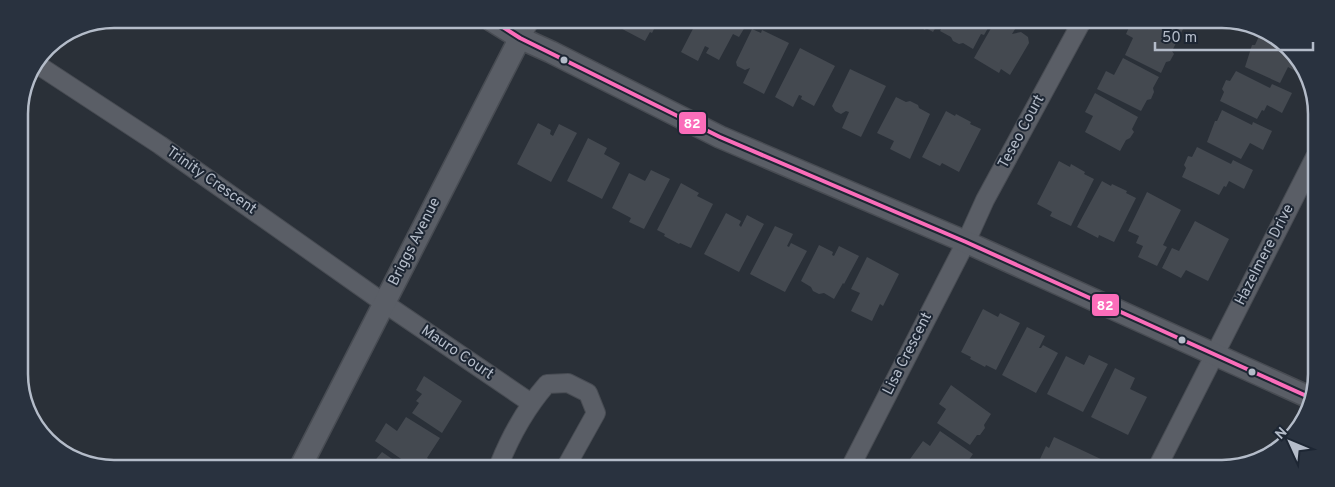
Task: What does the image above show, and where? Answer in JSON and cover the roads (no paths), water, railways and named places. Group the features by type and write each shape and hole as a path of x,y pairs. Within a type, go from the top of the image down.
{"street":[{"name":"Teseo Court","path":"966,242 985,200 1078,28"},
{"path":"525,30 551,52 720,137 966,242 1304,395"},
{"name":"Briggs Avenue","path":"304,460 525,30"},
{"name":"Trinity Crescent","path":"41,67 160,145 384,303"},
{"name":"Hazelmere Drive","path":"1162,459 1308,172"},
{"name":"Lisa Crescent","path":"854,459 966,242"},
{"name":"Mauro Court","path":"384,303 530,403"},
{"path":"501,460 507,443 530,403 546,384 568,383 588,393 596,413 570,460"}]}
